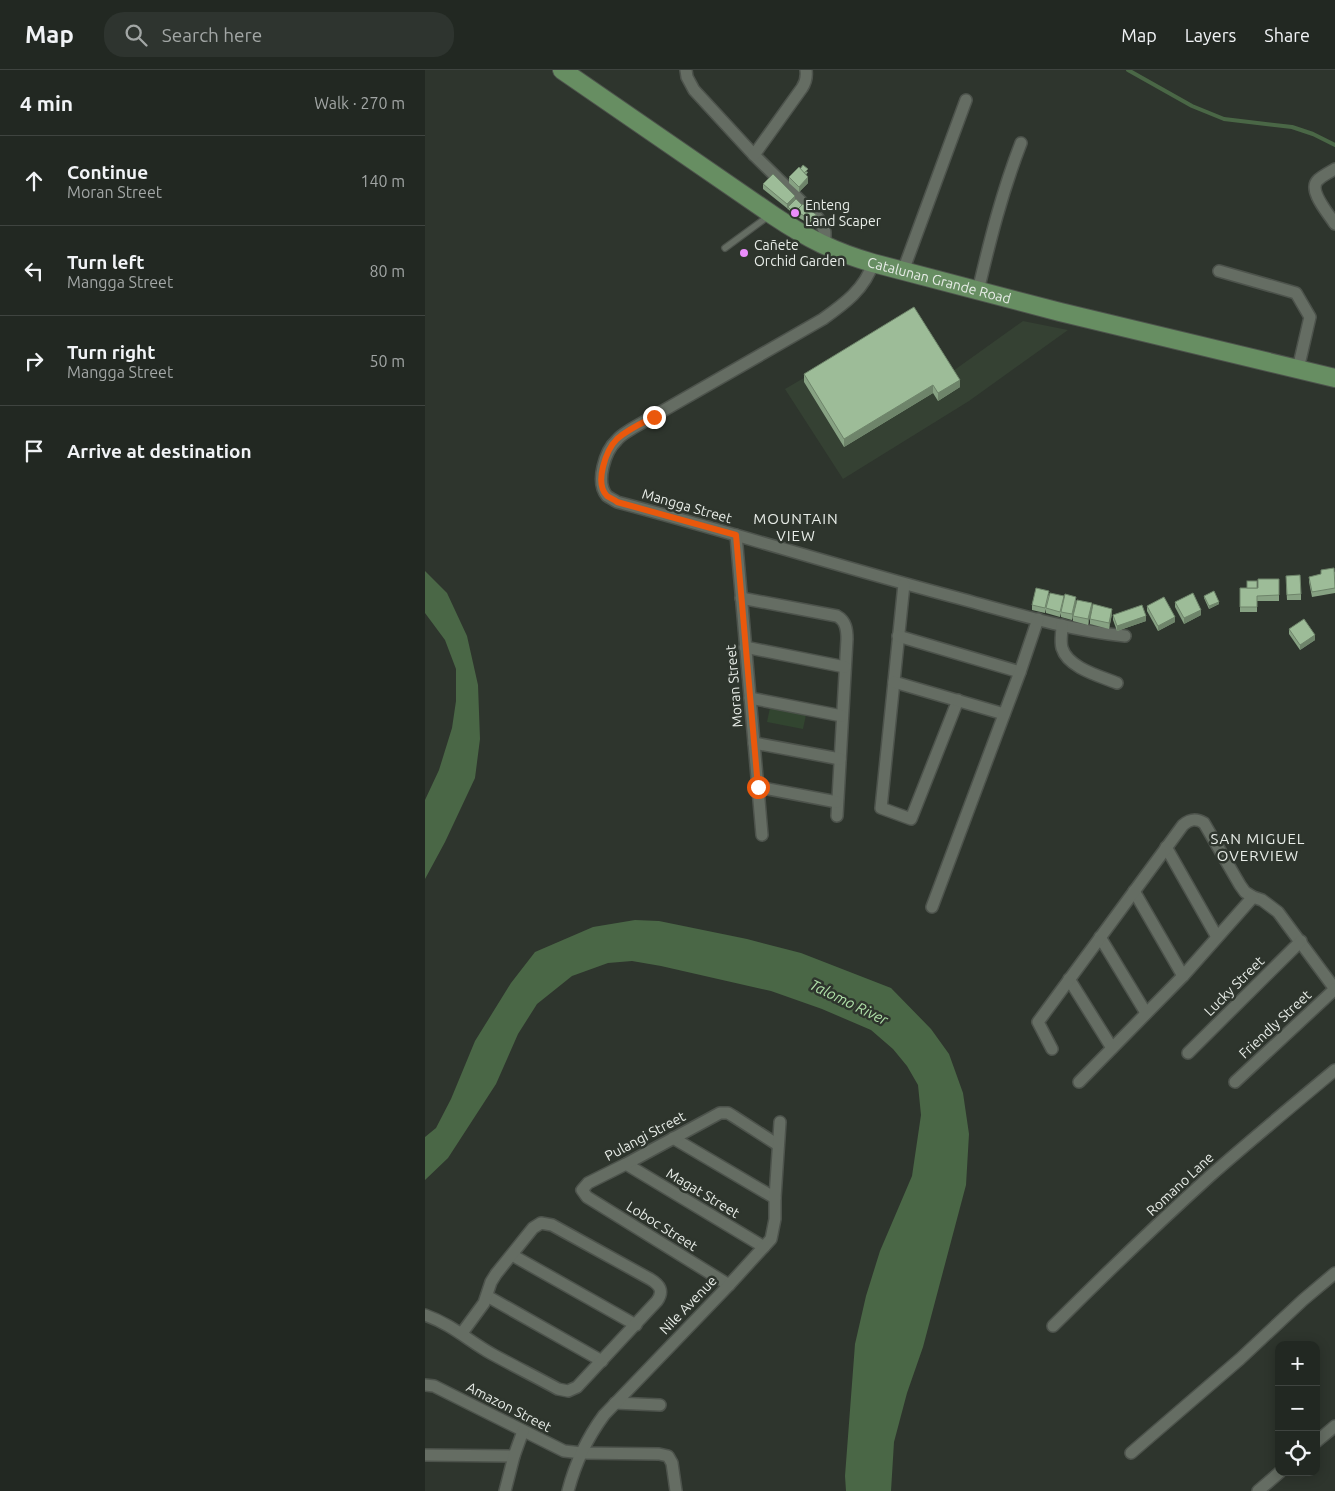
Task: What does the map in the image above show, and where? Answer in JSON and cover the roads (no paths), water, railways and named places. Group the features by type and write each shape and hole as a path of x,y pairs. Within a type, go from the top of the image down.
{"main road":[{"name":"Catalunan Grande Road","path":"562,70 771,214 825,247 873,263 979,291 1335,378"}],"street":[{"path":"686,70 687,77 694,90 754,155 818,218 825,232 825,247"},
{"path":"754,155 806,82 806,70"},
{"path":"903,271 966,100"},
{"path":"979,291 993,226 1021,143"},
{"path":"1335,169 1318,180 1315,187 1315,194 1335,224"},
{"name":"Mangga Street","path":"873,263 864,283 842,306 823,319 617,439 606,456 601,478 607,496 617,502 904,584 1038,620 1125,636"},
{"path":"1219,271 1296,293 1310,317 1298,369"},
{"name":"Moran Street","path":"736,535 762,835"},
{"path":"904,584 881,808 911,819 958,700"},
{"path":"741,598 837,616 845,625 847,634 837,816"},
{"path":"932,907 1038,620"},
{"path":"1062,625 1061,646 1064,654 1071,662 1083,669 1117,682"},
{"path":"898,636 1020,672"},
{"path":"745,648 845,667"},
{"path":"894,682 1004,714"},
{"path":"750,698 843,716"},
{"path":"754,742 840,759"},
{"path":"758,787 837,802"},
{"path":"1052,1049 1038,1022 1187,820 1199,820 1207,827 1245,892 1262,900 1278,912 1335,989"},
{"path":"1166,847 1217,937"},
{"path":"1134,891 1183,976"},
{"path":"1079,1082 1183,976 1253,897"},
{"path":"1100,936 1146,1013"},
{"name":"Lucky Street","path":"1188,1052 1301,941"},
{"path":"1069,979 1112,1048"},
{"name":"Friendly Street","path":"1235,1082 1335,989"},
{"name":"Romano Lane","path":"1053,1326 1108,1271 1210,1176 1335,1070"},
{"name":"Pulangi Street","path":"582,1190 587,1183 724,1112 778,1145"},
{"name":"Nile Avenue","path":"568,1491 573,1472 595,1427 615,1403 771,1239 780,1122"},
{"path":"673,1138 775,1198"},
{"name":"Magat Street","path":"625,1164 764,1247"},
{"name":"Loboc Street","path":"582,1190 587,1197 729,1285"},
{"path":"425,1315 462,1333 491,1353 562,1390 568,1391 577,1387 636,1325 660,1297 661,1291 660,1287 650,1279 560,1229 541,1223 533,1228 491,1282 485,1303 462,1333"},
{"path":"512,1254 636,1325"},
{"path":"1131,1453 1240,1360 1335,1273"},
{"path":"487,1296 602,1361"},
{"name":"Amazon Street","path":"425,1385 434,1386 564,1451 659,1454 668,1456 672,1463 676,1491"},
{"path":"615,1403 660,1405"},
{"path":"1320,1439 1335,1426"},
{"path":"505,1491 523,1431"},
{"path":"425,1455 514,1456"},
{"path":"1258,1491 1275,1476"}],"lane":[{"path":"725,248 771,214"}],"water":[{"path":"425,571 447,593 467,636 478,685 480,739 475,778 445,842 425,879 425,800 439,770 452,728 456,701 456,669 445,640 425,613"},
{"name":"Talomo River","path":"635,920 659,921 747,939 801,953 891,988 931,1029 949,1054 963,1093 969,1134 966,1185 923,1347 907,1393 894,1442 891,1491 846,1491 845,1476 855,1344 866,1296 880,1251 912,1176 921,1115 918,1085 907,1066 893,1049 871,1030 822,1009 771,991 632,961 608,963 572,976 537,1004 518,1034 496,1084 448,1158 425,1180 425,1137 436,1128 451,1099 475,1041 511,983 535,952 593,927"}],"waterway":[{"path":"1128,70 1192,106 1224,119 1292,127 1313,134 1335,145"}],"place":[{"name":"Enteng Land Scaper","path":"795,213"},
{"name":"Cañete Orchid Garden","path":"744,253"}],"district":[{"name":"MOUNTAIN VIEW","path":"796,526"},
{"name":"SAN MIGUEL OVERVIEW","path":"1258,846"}]}
